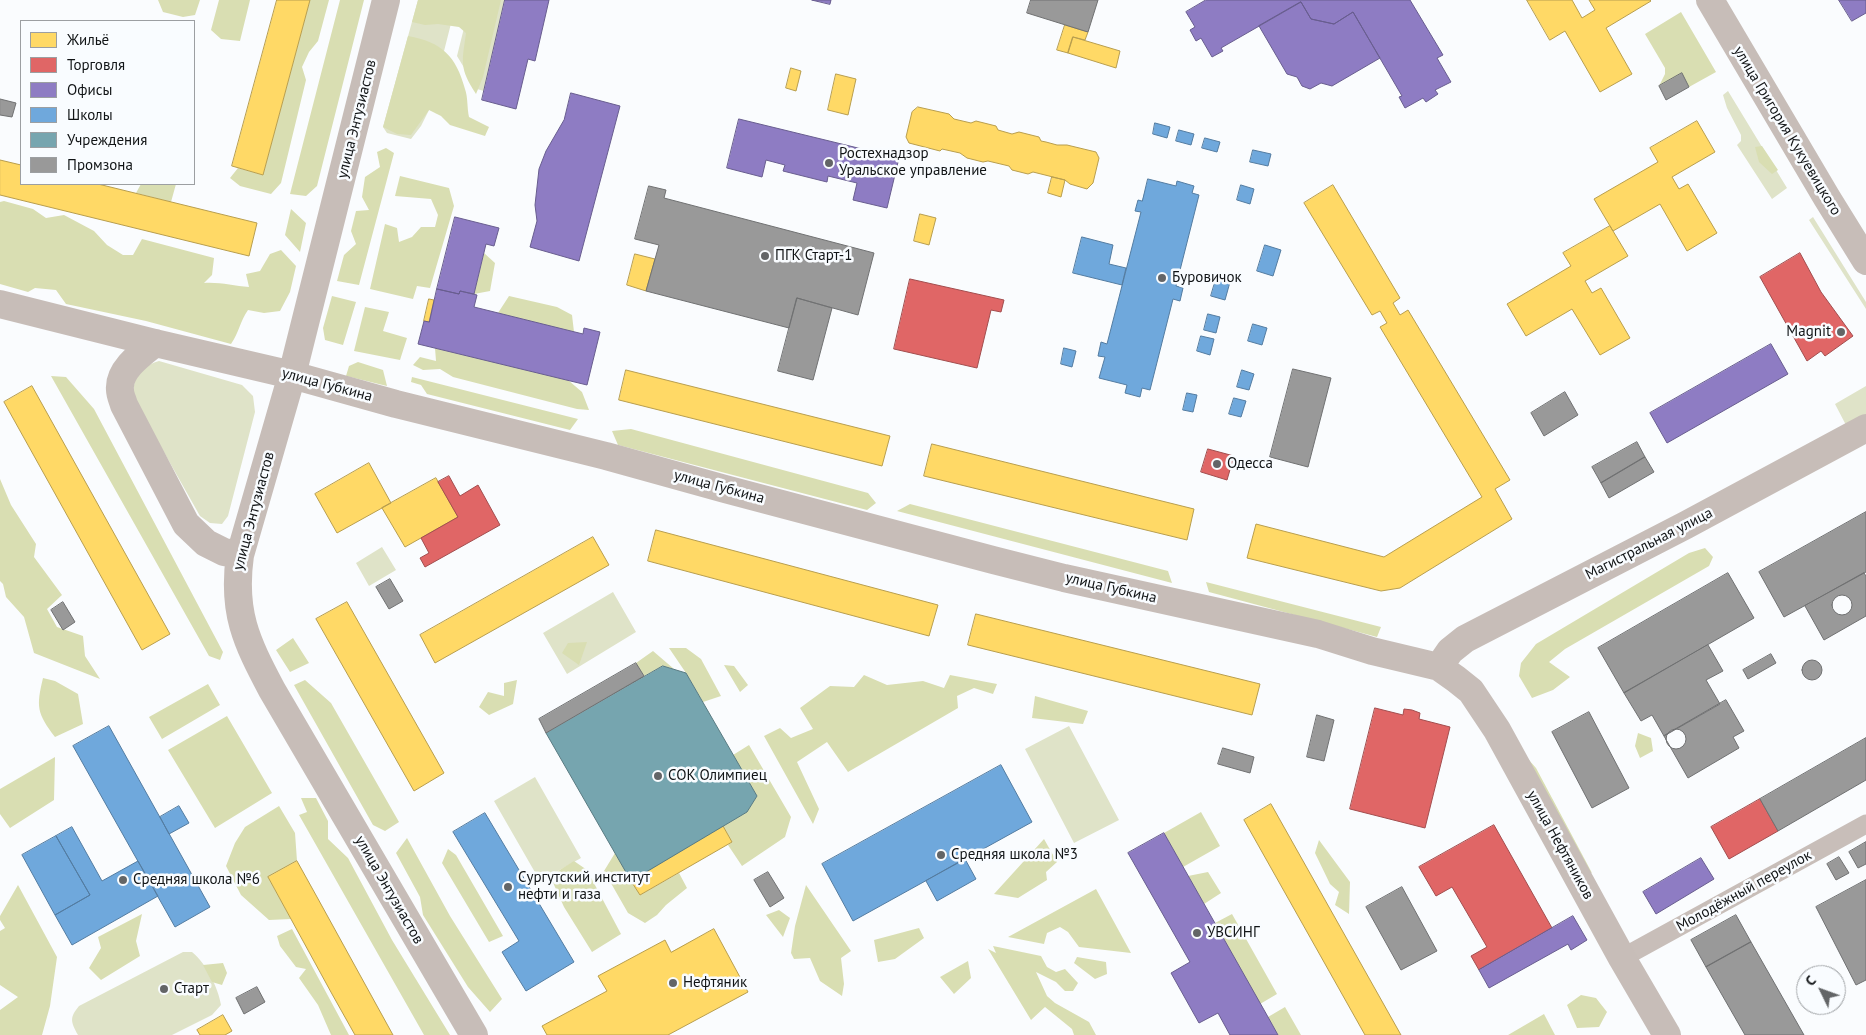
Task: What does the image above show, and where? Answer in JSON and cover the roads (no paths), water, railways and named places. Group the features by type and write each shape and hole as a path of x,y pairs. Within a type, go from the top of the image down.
{"main road":[{"name":"улица Энтузиастов","path":"386,0 292,375 240,555 236,579 238,606 253,654 312,760 474,1035"},
{"name":"улица Григория Кукуевицкого","path":"1710,0 1866,261"},
{"name":"улица Губкина","path":"0,304 292,375 396,404 606,456 1002,562 1318,634 1372,652 1439,667"},
{"path":"155,343 126,369 119,389 124,405 186,524 206,543 224,552 240,555"},
{"name":"Магистральная улица","path":"1439,667 1450,651 1465,639 1686,525 1866,428"},
{"name":"улица Нефтяников","path":"1439,667 1471,691 1497,730 1622,958 1667,1035"}],"street":[{"name":"Молодёжный переулок","path":"1622,958 1866,824"}],"place":[{"name":"Ростехнадзор Уральское управление","path":"829,163"},
{"name":"ПГК Старт-1","path":"765,256"},
{"name":"Буровичок","path":"1162,278"},
{"name":"Magnit","path":"1841,332"},
{"name":"Одесса","path":"1217,464"},
{"name":"СОК Олимпиец","path":"658,776"},
{"name":"Средняя школа №3","path":"941,855"},
{"name":"Средняя школа №6","path":"123,880"},
{"name":"Сургутский институт нефти и газа","path":"508,887"},
{"name":"УВСИНГ","path":"1197,933"},
{"name":"Нефтяник","path":"673,983"},
{"name":"Старт","path":"164,989"}]}
